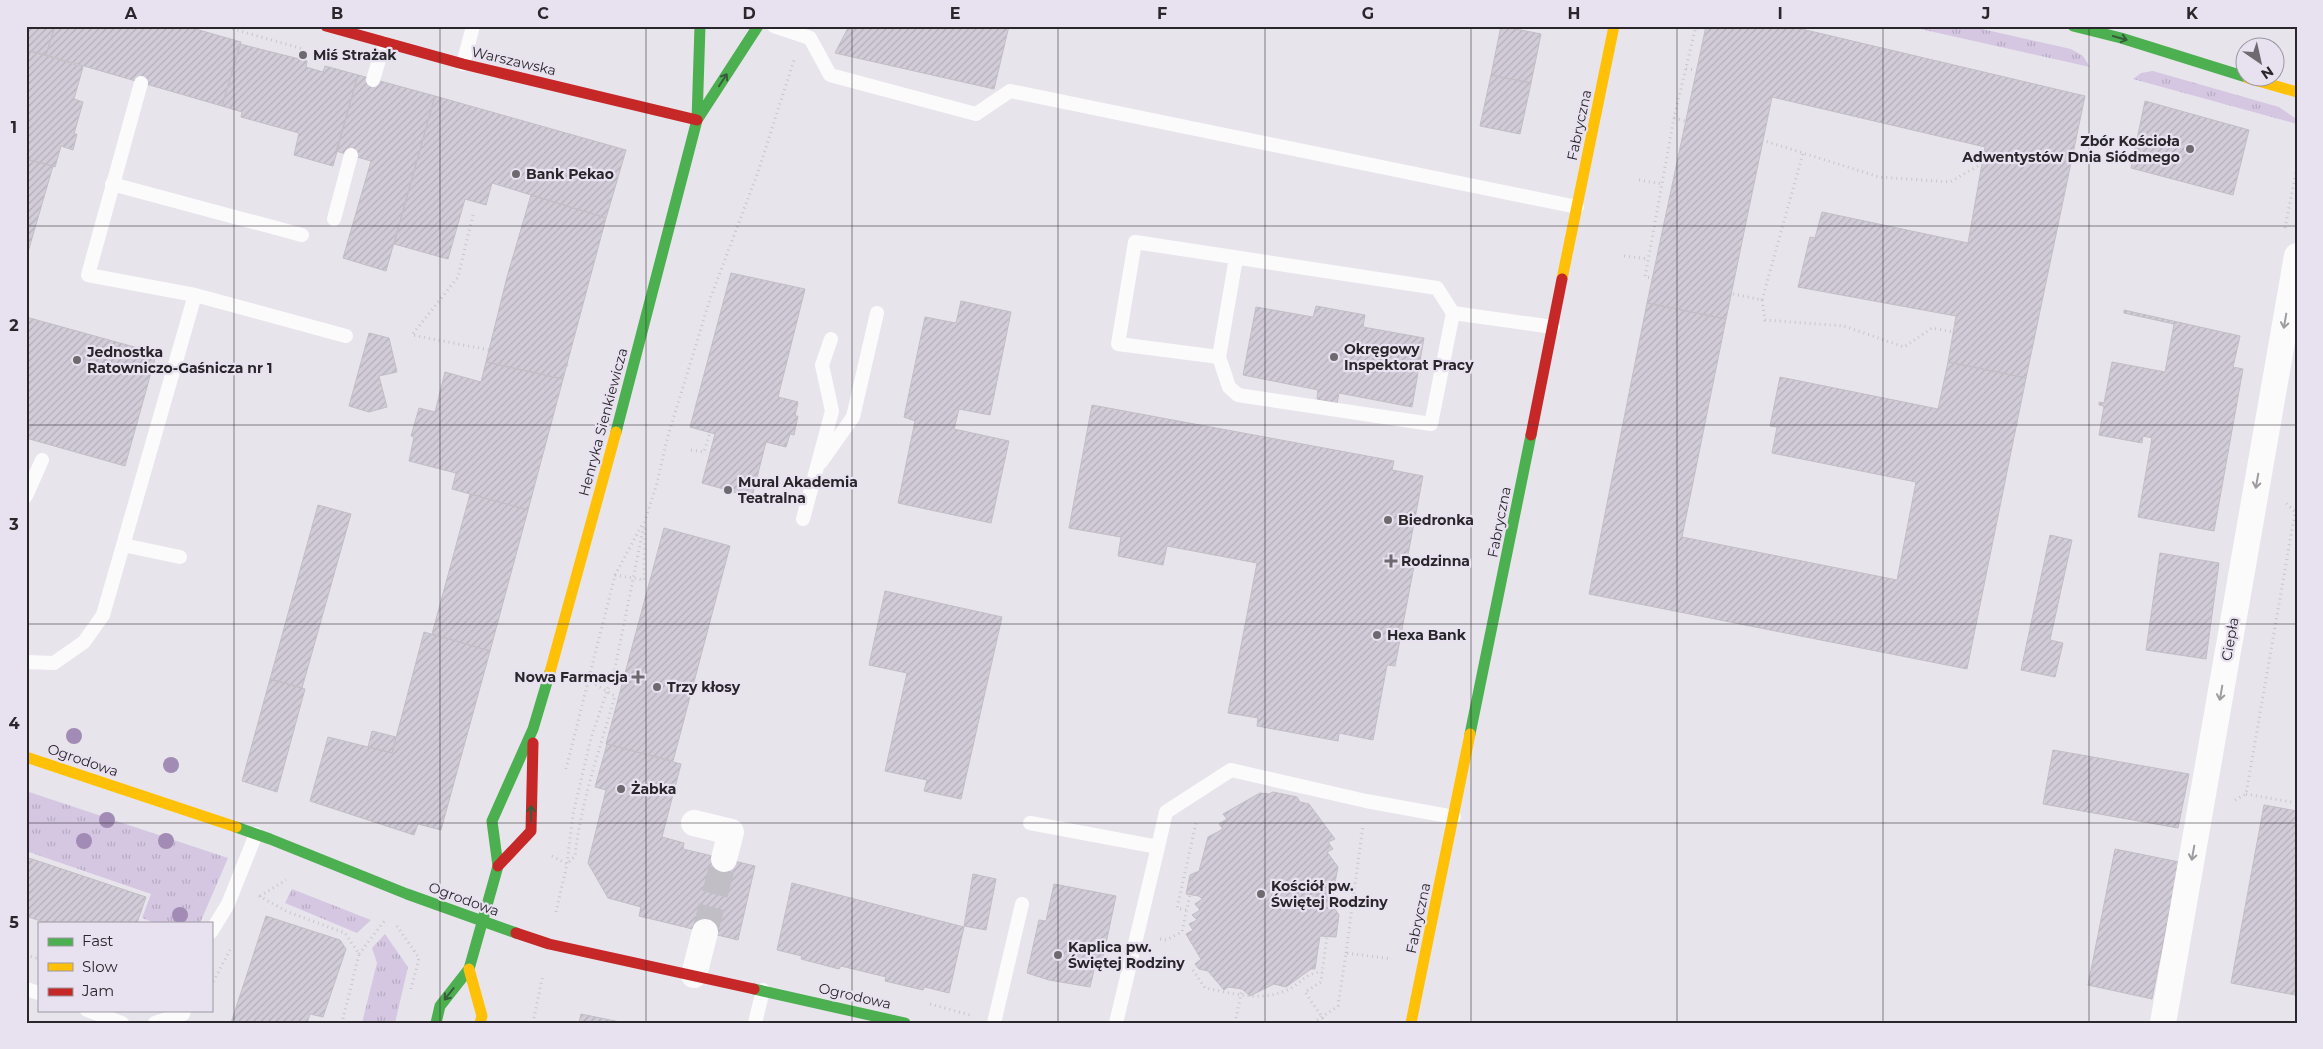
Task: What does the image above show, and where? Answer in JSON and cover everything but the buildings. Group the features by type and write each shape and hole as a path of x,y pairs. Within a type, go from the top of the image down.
{"street":[{"name":"Warszawska","path":"326,26 463,64 697,120"},
{"name":"Henryka Sienkiewicza","path":"436,1023 440,1006 469,968 498,866 492,821 533,729 606,472 697,120 700,26"},
{"name":"Henryka Sienkiewicza","path":"697,120 758,26"},
{"name":"Fabryczna","path":"1411,1023 1614,26"},
{"path":"2073,26 2121,38 2236,74"},
{"path":"2284,88 2297,92"},
{"name":"Ciepła","path":"2163,1023 2297,256"},
{"name":"Henryka Sienkiewicza","path":"498,866 531,831 533,729"},
{"name":"Ogrodowa","path":"26,757 256,834 483,922 549,944 763,990 870,1019 905,1023"},
{"path":"694,823 731,832 724,859"},
{"path":"694,975 705,932"},
{"path":"469,968 482,1016 480,1023"}],"lane":[{"path":"463,64 473,26"},
{"path":"774,26 810,38 830,75 976,114 1010,91 1577,207"},
{"path":"373,80 384,43"},
{"path":"140,83 88,275 195,295 346,336"},
{"path":"334,220 351,155"},
{"path":"112,184 302,235"},
{"path":"1219,356 1118,344 1135,242 1437,288 1453,312 1431,424 1238,394 1229,387 1219,356 1236,258"},
{"path":"26,662 54,663 84,642 103,615 195,295"},
{"path":"1453,312 1552,327"},
{"path":"816,470 853,417 877,314"},
{"path":"804,519 832,411 822,365 831,339"},
{"path":"26,496 42,460"},
{"path":"123,545 180,557"},
{"path":"1116,1023 1166,812 1231,770 1366,801 1454,817"},
{"path":"1030,823 1158,848"},
{"path":"212,930 228,904 256,834"},
{"path":"994,1023 1022,904"},
{"path":"26,989 38,993"},
{"path":"755,1023 763,990"},
{"path":"92,1012 122,1023"},
{"path":"155,1023 183,1014 184,1012"}],"path":[{"path":"628,26 635,28"},
{"path":"1654,278 1645,277 1674,118 1696,26"},
{"path":"554,917 566,864 569,835 591,738 608,692 623,632 645,520 710,299 758,172 802,36"},
{"path":"1686,69 1696,70"},
{"path":"1674,118 1685,121"},
{"path":"1762,140 1879,177 1950,182 1978,166 1980,153 1984,154"},
{"path":"1803,153 1762,300 1766,320 1844,326 1904,347 1932,328 1954,332"},
{"path":"1639,180 1662,184"},
{"path":"473,215 458,277 412,335 489,350"},
{"path":"1624,256 1648,259"},
{"path":"1733,294 1762,300"},
{"path":"691,450 704,452 710,432"},
{"path":"2246,794 2295,512 2281,497"},
{"path":"566,773 615,575 645,520"},
{"path":"615,575 644,580 645,520"},
{"path":"566,864 575,856 588,788 615,696 588,680"},
{"path":"2233,810 2235,800 2246,794 2297,803"},
{"path":"1313,1023 1338,1006 1366,801"},
{"path":"548,853 566,864"},
{"path":"1166,940 1182,932 1190,894"},
{"path":"259,896 288,912 345,934 359,954"},
{"path":"342,1023 359,954 385,920"},
{"path":"398,927 419,958 409,998"},
{"path":"1326,1023 1305,992 1321,982 1327,936"},
{"path":"1346,953 1401,962"},
{"path":"26,955 38,959"},
{"path":"1193,970 1205,988 1253,998 1286,991 1311,973 1322,972"},
{"path":"533,1023 543,977"},
{"path":"1235,1023 1242,988"}],"green space":[{"path":"1907,26 1969,26 2071,49 2083,56 2090,67"},
{"path":"2153,71 2279,107 2295,118 2297,124 2133,79 2141,73"},
{"path":"26,791 228,858 200,922 152,922 142,918 151,894 26,851"},
{"path":"292,889 371,920 357,933 285,903"},
{"path":"385,934 408,967 395,1023 362,1023 377,963 372,948"}],"tunnel":[{"path":"705,932 724,859"}],"traffic: fast":[{"path":"616,432 697,120 700,26"},
{"path":"697,120 758,26"},
{"path":"2073,26 2121,38 2236,74"},
{"path":"1470,734 1531,435"},
{"path":"436,1023 440,1006 469,969 498,866 492,821 533,729 550,672"},
{"path":"236,827 407,894 516,933"},
{"path":"754,989 905,1023"}],"traffic: slow":[{"path":"1562,279 1614,26"},
{"path":"2283,88 2297,92"},
{"path":"550,672 616,432"},
{"path":"1411,1023 1470,734"},
{"path":"26,757 236,827"},
{"path":"469,969 482,1016 480,1023"}],"traffic: jam":[{"path":"326,26 463,64 697,120"},
{"path":"1531,435 1562,279"},
{"path":"498,866 531,831 533,743"},
{"path":"516,933 549,944 754,989"}],"place":[{"name":"Miś Strażak","path":"303,55"},
{"name":"Zbór Kościoła Adwentystów Dnia Siódmego","path":"2190,149"},
{"name":"Bank Pekao","path":"516,174"},
{"name":"Okręgowy Inspektorat Pracy","path":"1334,357"},
{"name":"Jednostka Ratowniczo-Gaśnicza nr 1","path":"77,360"},
{"name":"Mural Akademia Teatralna","path":"728,490"},
{"name":"Biedronka","path":"1388,520"},
{"name":"Rodzinna","path":"1391,561"},
{"name":"Hexa Bank","path":"1377,635"},
{"name":"Nowa Farmacja","path":"638,677"},
{"name":"Trzy kłosy","path":"657,687"},
{"name":"Żabka","path":"621,789"},
{"name":"Kościół pw. Świętej Rodziny","path":"1261,894"},
{"name":"Kaplica pw. Świętej Rodziny","path":"1058,955"}]}
